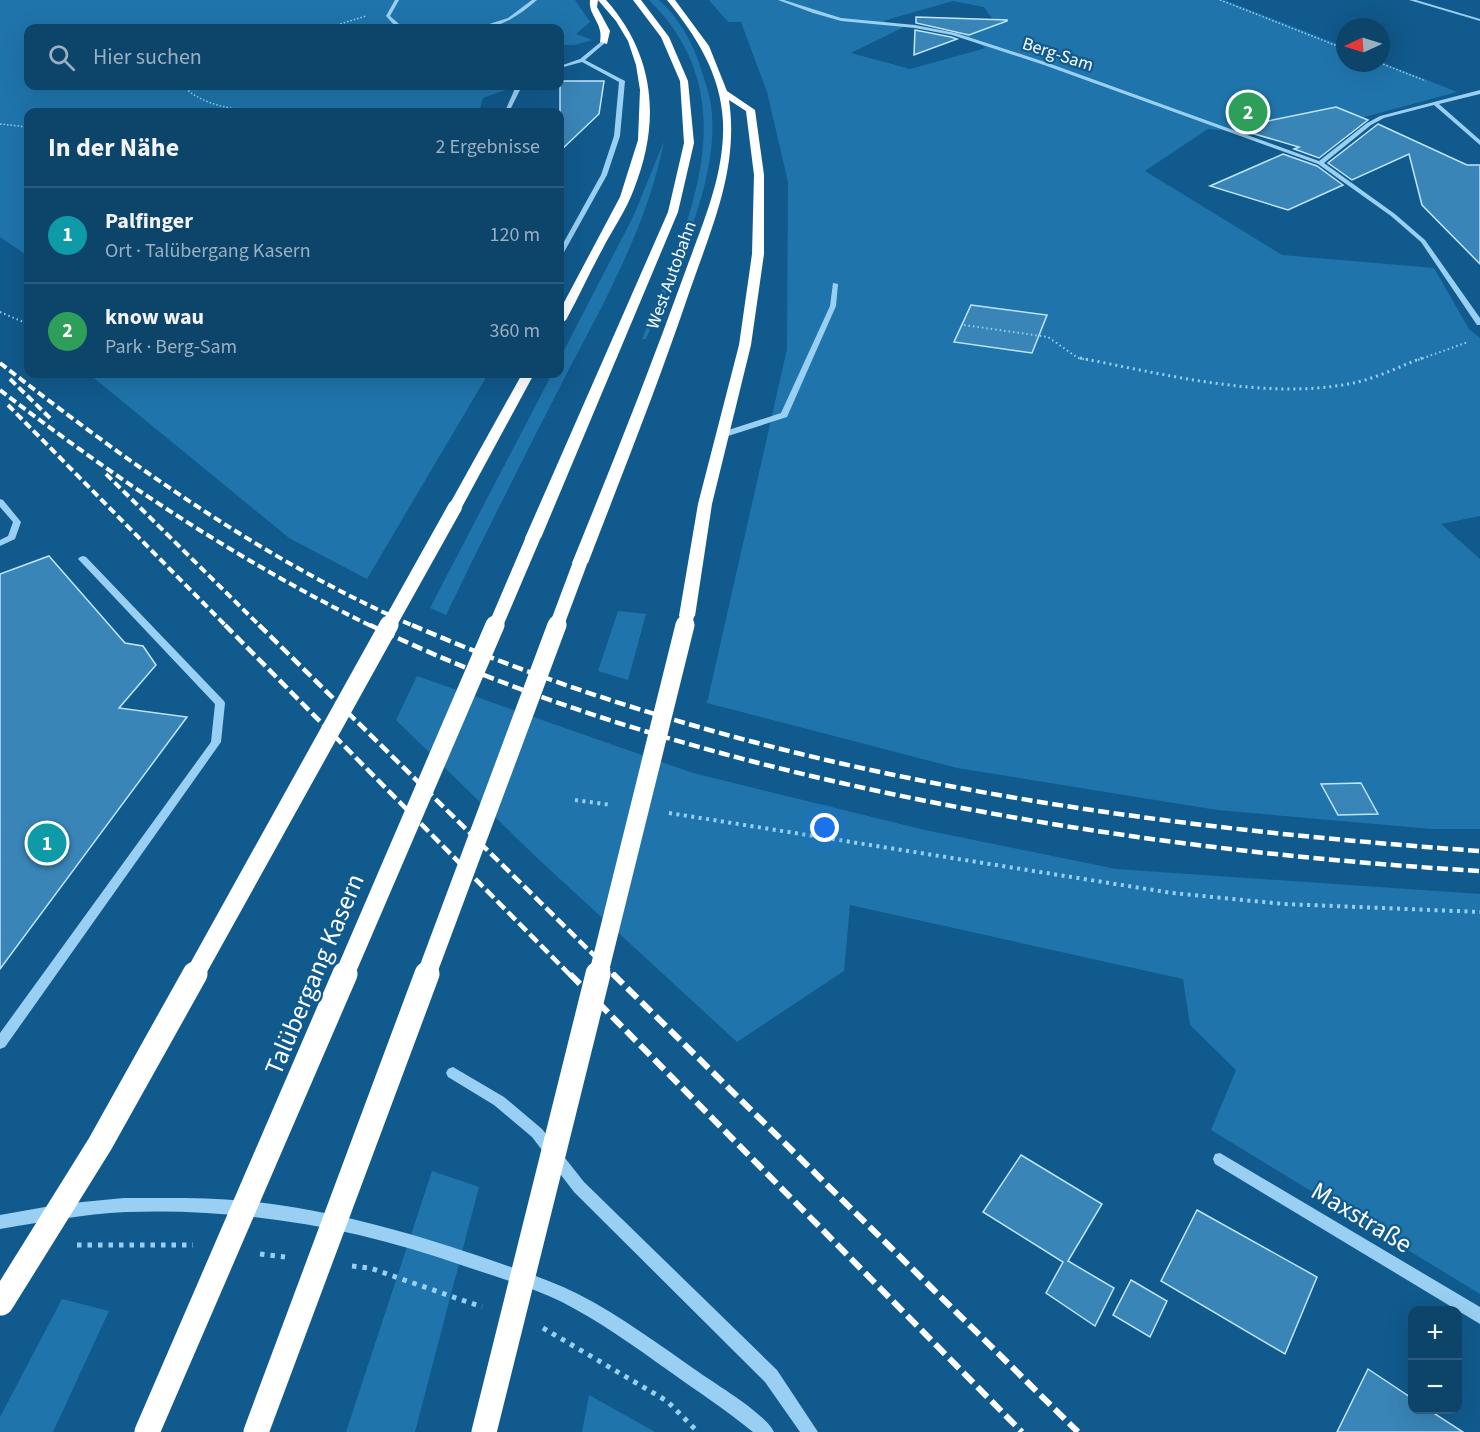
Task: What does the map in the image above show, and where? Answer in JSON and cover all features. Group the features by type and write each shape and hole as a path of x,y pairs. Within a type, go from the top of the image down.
{"highway":[{"path":"594,0 593,7 606,31 604,42"},
{"path":"564,312 629,189 645,136 646,102 640,63 628,34 602,0"},
{"name":"West Autobahn","path":"532,538 673,212 689,143 684,81 665,37 637,0"},
{"name":"West Autobahn","path":"256,1432 580,564 676,317 722,183 728,137 723,92 709,50 689,19 671,0"},
{"path":"484,1432 687,616 705,504 745,345 758,254 759,175 750,110 723,92"},
{"path":"0,1304 100,1144 526,378"},
{"name":"Talübergang Kasern","path":"147,1432 532,538"}],"street":[{"path":"397,0 388,12 391,20 402,24"},
{"path":"493,24 510,19 535,0"},
{"name":"Berg-Sam","path":"780,0 849,21 951,33 1083,76 1216,128 1320,163 1393,215 1424,241 1480,323"},
{"path":"1411,0 1480,20"},
{"path":"564,66 582,60 604,42"},
{"path":"564,247 604,175 616,136 623,86 622,81 582,60"},
{"path":"508,108 517,90"},
{"path":"1320,163 1375,120 1480,92"},
{"path":"1435,103 1480,143"},
{"path":"722,435 784,415 832,306 835,284"},
{"path":"0,502 17,522 12,537 0,543"},
{"path":"0,1043 216,742 220,703 83,559"},
{"path":"453,1073 499,1101 537,1133 579,1187 639,1243 771,1376 810,1432"},
{"name":"Maxstraße","path":"1220,1159 1480,1316"},
{"path":"0,1222 140,1203 198,1203 300,1214 405,1238 465,1257 574,1301 649,1347 766,1432"}],"path":[{"path":"1220,0 1336,45"},
{"path":"339,24 392,7"},
{"path":"188,90 197,98 216,104 260,108"},
{"path":"0,124 24,127"},
{"path":"0,312 24,322"},
{"path":"964,325 1048,337 1078,358 1210,383 1307,389 1350,384 1469,342"},
{"path":"575,800 621,806"},
{"path":"667,812 942,854 1172,893 1284,904 1480,912"},
{"path":"72,1245 178,1244 200,1246"},
{"path":"257,1253 291,1258"},
{"path":"347,1265 370,1268 494,1311"},
{"path":"540,1327 551,1331 667,1401 698,1432"}],"shaded area":[{"path":"0,0 575,0 590,22 576,34 592,40 575,45 564,45 564,24 24,24 24,90 505,90 483,98 480,108 24,108 24,253 0,237"},
{"path":"649,0 659,0 666,7 689,40 698,59 708,92 712,128 710,159 694,222 646,339 642,339 691,209 701,165 704,122 698,80 680,39"},
{"path":"709,0 1225,0 1336,43 1336,72 1390,72 1390,66 1457,92 1350,121 1242,132 1208,129 1145,171 1282,255 1434,268 1469,329 1480,338 1480,516 1441,524 1480,559 1480,829 1432,829 1217,810 957,768 707,703 787,349 788,182 767,92 741,22 728,22","holes":["953,1 984,7 994,21 964,35 986,48 910,69 851,53 904,27 883,21"]},
{"path":"664,141 647,202 610,290 446,615 430,608 550,378 564,378 564,350 634,215"},
{"path":"94,378 486,378 367,579 289,538"},
{"path":"618,611 646,614 628,680 598,671"},
{"path":"417,676 693,773 925,830 1116,869 1480,894 1480,1294 1211,1130 1236,1070 1190,1025 1183,979 850,905 844,971 737,1042 535,856 396,720"},
{"path":"432,1171 479,1187 415,1432 346,1432"},
{"path":"62,1299 109,1311 53,1432 0,1432 0,1417"},
{"path":"589,1395 655,1432 582,1432"}],"building":[{"path":"916,17 1007,21 969,35 916,23"},
{"path":"915,30 951,37 957,39 914,55"},
{"path":"564,81 604,81 599,114 564,147 564,108 560,108 560,90 564,90"},
{"path":"1336,107 1368,120 1319,158 1294,149 1299,147 1234,128"},
{"path":"1378,124 1467,165 1480,165 1480,264 1422,205 1409,154 1352,180 1328,163"},
{"path":"1283,154 1317,166 1343,185 1288,210 1210,186"},
{"path":"971,305 1047,315 1032,353 954,342"},
{"path":"49,556 125,643 143,646 156,665 119,708 187,717 0,969 0,574"},
{"path":"1361,783 1378,814 1338,815 1321,784"},
{"path":"1021,1155 1102,1204 1068,1261 1114,1288 1095,1326 1046,1293 1063,1262 983,1212"},
{"path":"1197,1210 1317,1277 1285,1354 1161,1281"},
{"path":"1131,1280 1167,1301 1150,1337 1113,1315"},
{"path":"1368,1369 1408,1396 1408,1414 1435,1414 1463,1432 1337,1432"}],"railway":[{"path":"0,363 98,438 200,508 305,572 416,627"},
{"path":"10,379 53,421"},
{"path":"0,390 89,456 180,518 275,575 373,627"},
{"path":"8,405 227,627"},
{"path":"106,474 261,627"},
{"path":"225,625 571,976"},
{"path":"259,625 615,976"},
{"path":"370,625 483,675 599,717 717,752 837,782 996,814 1157,840 1318,858 1480,871"},
{"path":"412,625 540,676 670,719 802,754 936,783 1071,807 1207,825 1343,840 1480,851"},
{"path":"570,974 1022,1432"},
{"path":"613,974 1078,1432"}],"place":[{"name":"know wau","path":"1248,112"},
{"name":"Palfinger","path":"47,843"}]}
